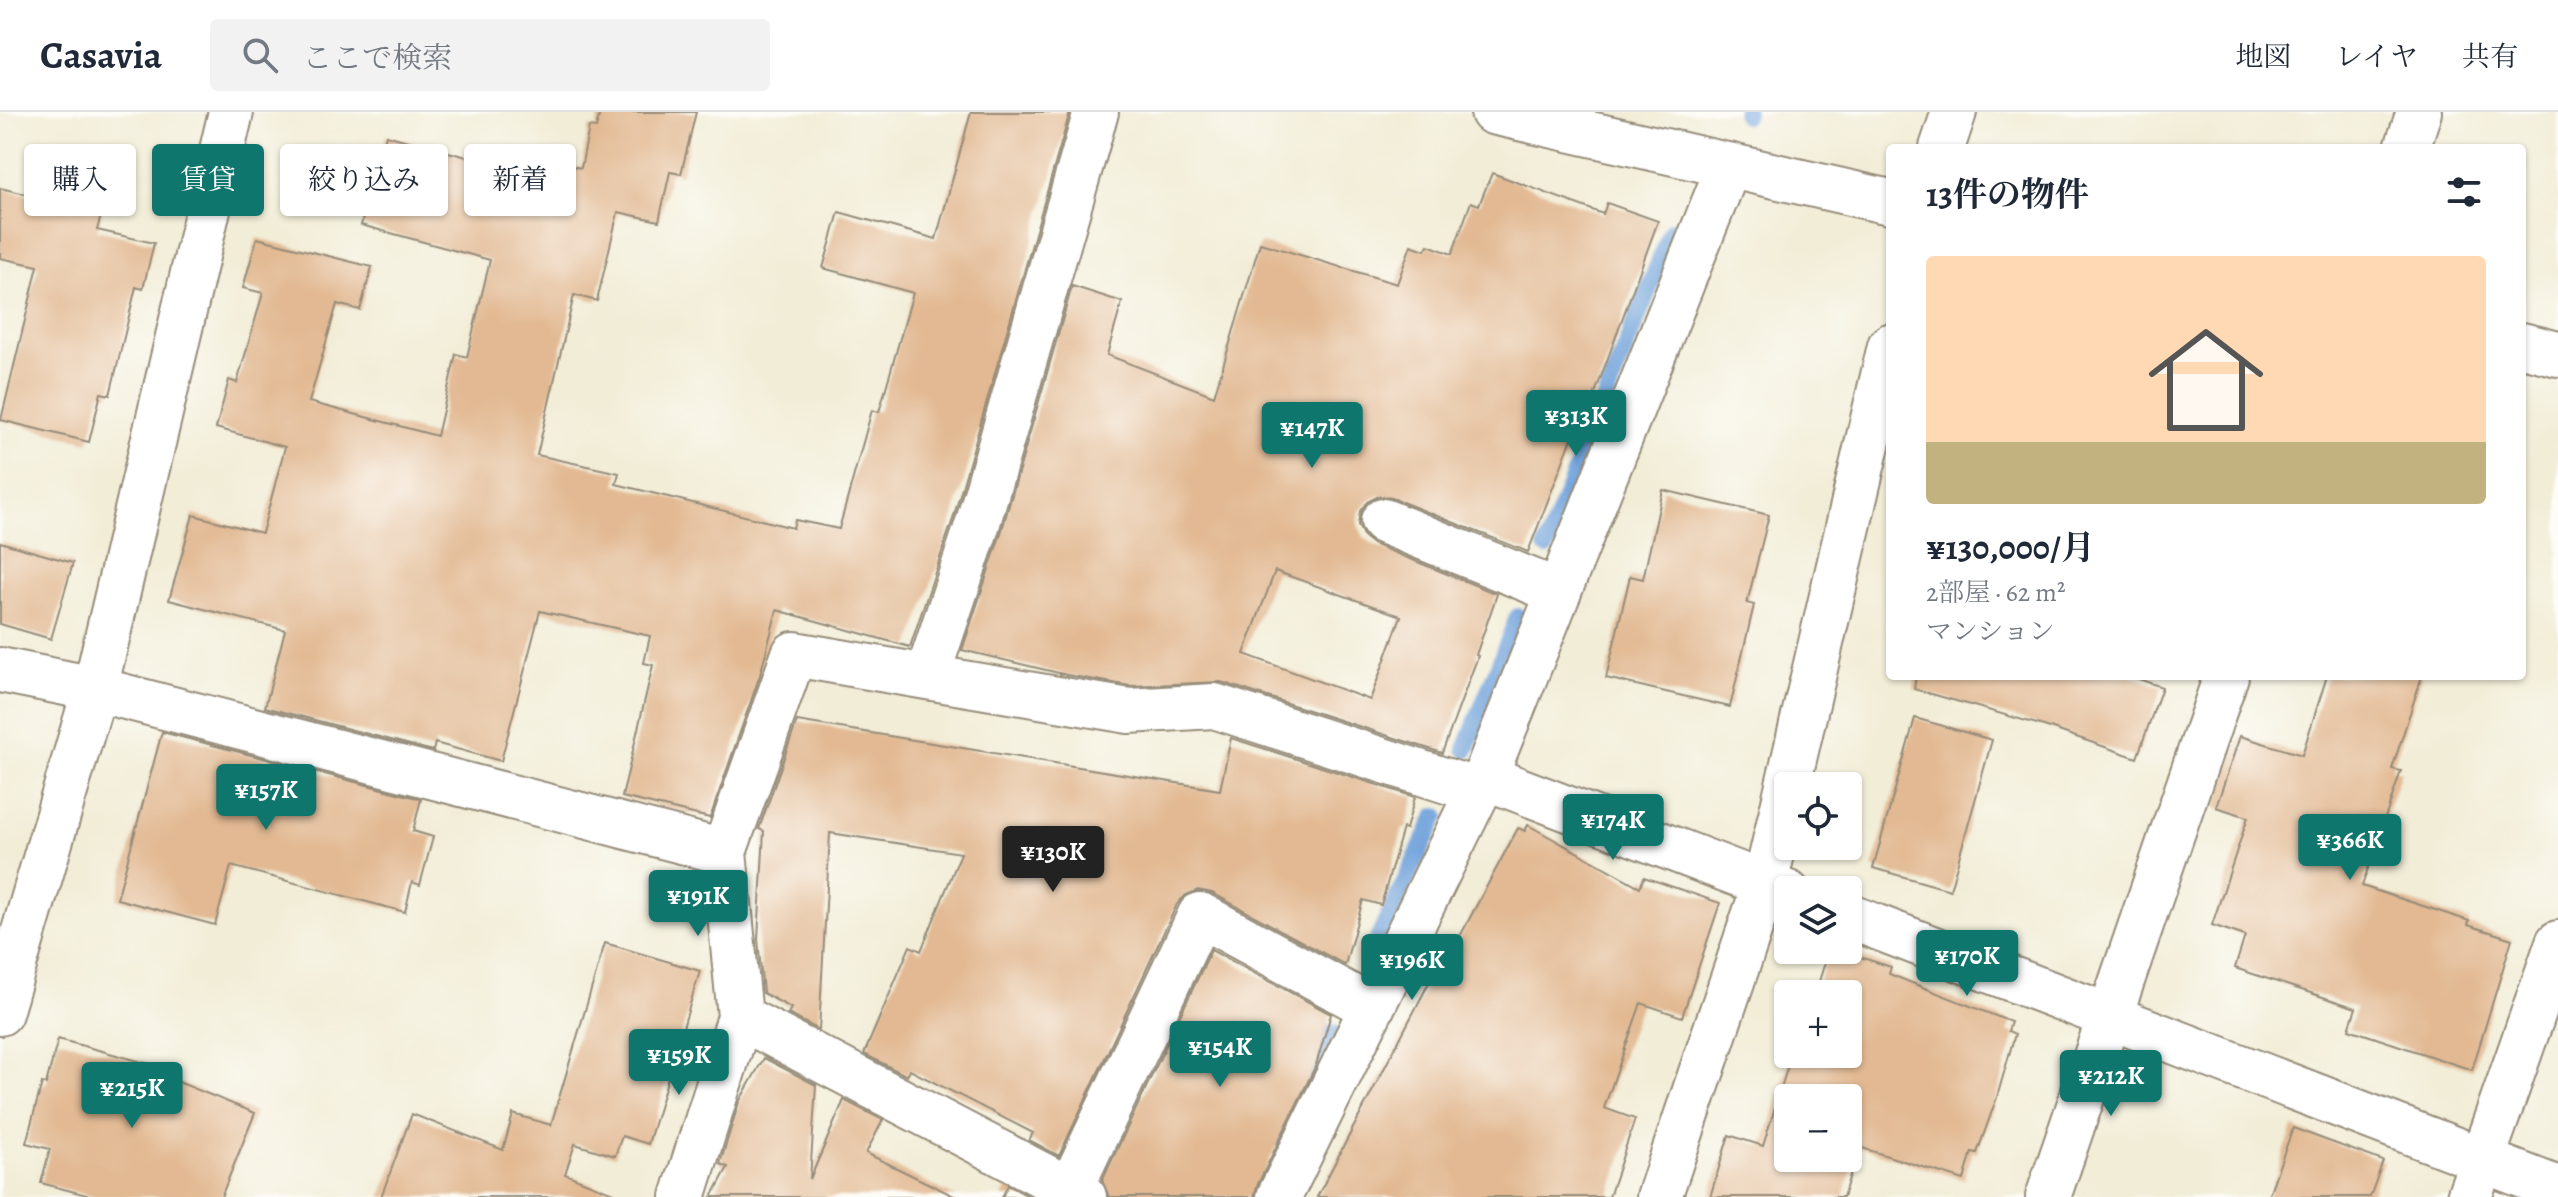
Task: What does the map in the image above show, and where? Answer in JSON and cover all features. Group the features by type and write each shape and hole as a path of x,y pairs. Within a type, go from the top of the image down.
{"street":[{"path":"0,1013 95,689 231,112"},
{"path":"927,677 977,526 1096,112"},
{"path":"1943,144 1954,112"},
{"path":"2408,144 2419,112"},
{"path":"1517,115 1886,201"},
{"path":"1279,1197 1481,784 1729,165"},
{"path":"2526,346 2558,354"},
{"path":"1780,876 1886,365"},
{"path":"1383,521 1559,592"},
{"path":"683,1197 740,1017 724,852 794,654 1129,711 1214,706 1481,784 1774,888"},
{"path":"0,670 95,689 724,852"},
{"path":"2048,1197 2225,680"},
{"path":"1659,1197 1774,897"},
{"path":"740,1017 1077,1193 1200,915 1372,1008"},
{"path":"1862,921 2109,1017 2475,1178 2558,1189"},
{"path":"2475,1178 2558,943"}],"building":[{"path":"600,112 696,112 681,174 670,172 659,221 618,212 597,301 574,295 537,455 619,473 616,484 793,528 795,520 839,529 872,410 879,412 913,293 823,268 839,212 936,239 971,112 1070,112 953,519 910,647 777,610 760,675 710,818 622,797 653,665 644,663 650,636 540,611 501,761 435,743 433,751 265,707 285,630 169,600 193,515 262,533 285,447 216,428 229,380 237,383 263,293 243,288 257,238 372,267 360,310 337,304 309,402 437,436 456,354 467,357 490,260 361,225 364,216 448,216 448,152 464,156 464,216 576,216 576,167 581,168 589,127 596,128"},
{"path":"386,135 419,144 384,144"},
{"path":"1492,173 1603,214 1607,203 1658,221 1593,399 1588,397 1528,552 1392,498 1379,496 1367,502 1360,511 1358,525 1364,537 1373,544 1497,594 1442,753 1221,682 1130,686 1067,675 962,650 1001,533 1072,286 1122,302 1107,355 1214,396 1260,243 1397,284 1411,245 1425,250 1428,245 1452,254 1471,202 1479,205","holes":["1275,571 1401,616 1370,700 1244,654"]},
{"path":"0,188 24,194 24,216 101,216 97,230 154,243 143,289 136,287 110,395 101,393 89,442 1,420 38,266 0,258"},
{"path":"1663,490 1769,515 1747,603 1754,605 1730,707 1606,678 1630,576 1643,579"},
{"path":"0,542 73,563 51,639 0,624"},
{"path":"1915,680 2142,680 2162,687 2137,758 2044,726 1914,689"},
{"path":"2326,680 2421,680 2392,769 2401,771 2362,886 2469,921 2468,925 2512,939 2472,1070 2349,1029 2356,1008 2235,968 2245,936 2212,925 2248,817 2216,807 2240,736 2302,755"},
{"path":"1915,718 1992,740 1950,890 1873,868"},
{"path":"797,721 1220,790 1231,738 1415,797 1381,905 1363,900 1345,965 1212,893 1198,890 1186,895 1177,904 1059,1156 1029,1140 1033,1133 910,1070 907,1076 864,1054 910,946 921,951 961,853 830,833 819,1030 788,1014 791,1008 763,993 758,939 764,831 759,829"},
{"path":"162,732 421,799 413,831 433,837 420,885 412,882 405,912 231,866 215,925 117,899"},
{"path":"1528,825 1640,887 1644,877 1720,903 1682,1017 1641,1003 1604,1108 1635,1119 1609,1197 1317,1197 1453,937 1458,940 1518,828 1525,831"},
{"path":"605,943 700,971 648,1144 622,1136 615,1156 575,1144 565,1174 616,1194 615,1197 381,1197 412,1114 503,1150 513,1114 551,1125"},
{"path":"1211,950 1331,1014 1316,1065 1254,1197 1109,1197 1102,1181"},
{"path":"1862,958 1891,967 1889,974 2011,1022 2008,1031 2015,1034 1997,1097 1977,1153 1972,1152 1964,1180 1862,1148 1862,1084 1782,1084 1787,1068 1862,1068 1862,980 1819,980 1825,964 1862,964"},
{"path":"58,1039 153,1065 151,1071 255,1113 221,1197 94,1197 41,1183 50,1149 26,1143"},
{"path":"764,1058 816,1085 810,1179 844,1100 883,1120 866,1153 956,1197 712,1197 728,1167 720,1164 739,1102"},
{"path":"1774,1111 1774,1172 1851,1172 1843,1197 1710,1197 1729,1135 1763,1146"},
{"path":"2293,1128 2383,1161 2370,1197 2268,1197"},
{"path":"1008,1185 1030,1197 1002,1197"}],"waterway":[{"path":"1546,547 1672,230"},
{"path":"1466,749 1518,617"},
{"path":"1373,950 1436,816"},
{"path":"1280,1138 1332,1033"}]}
